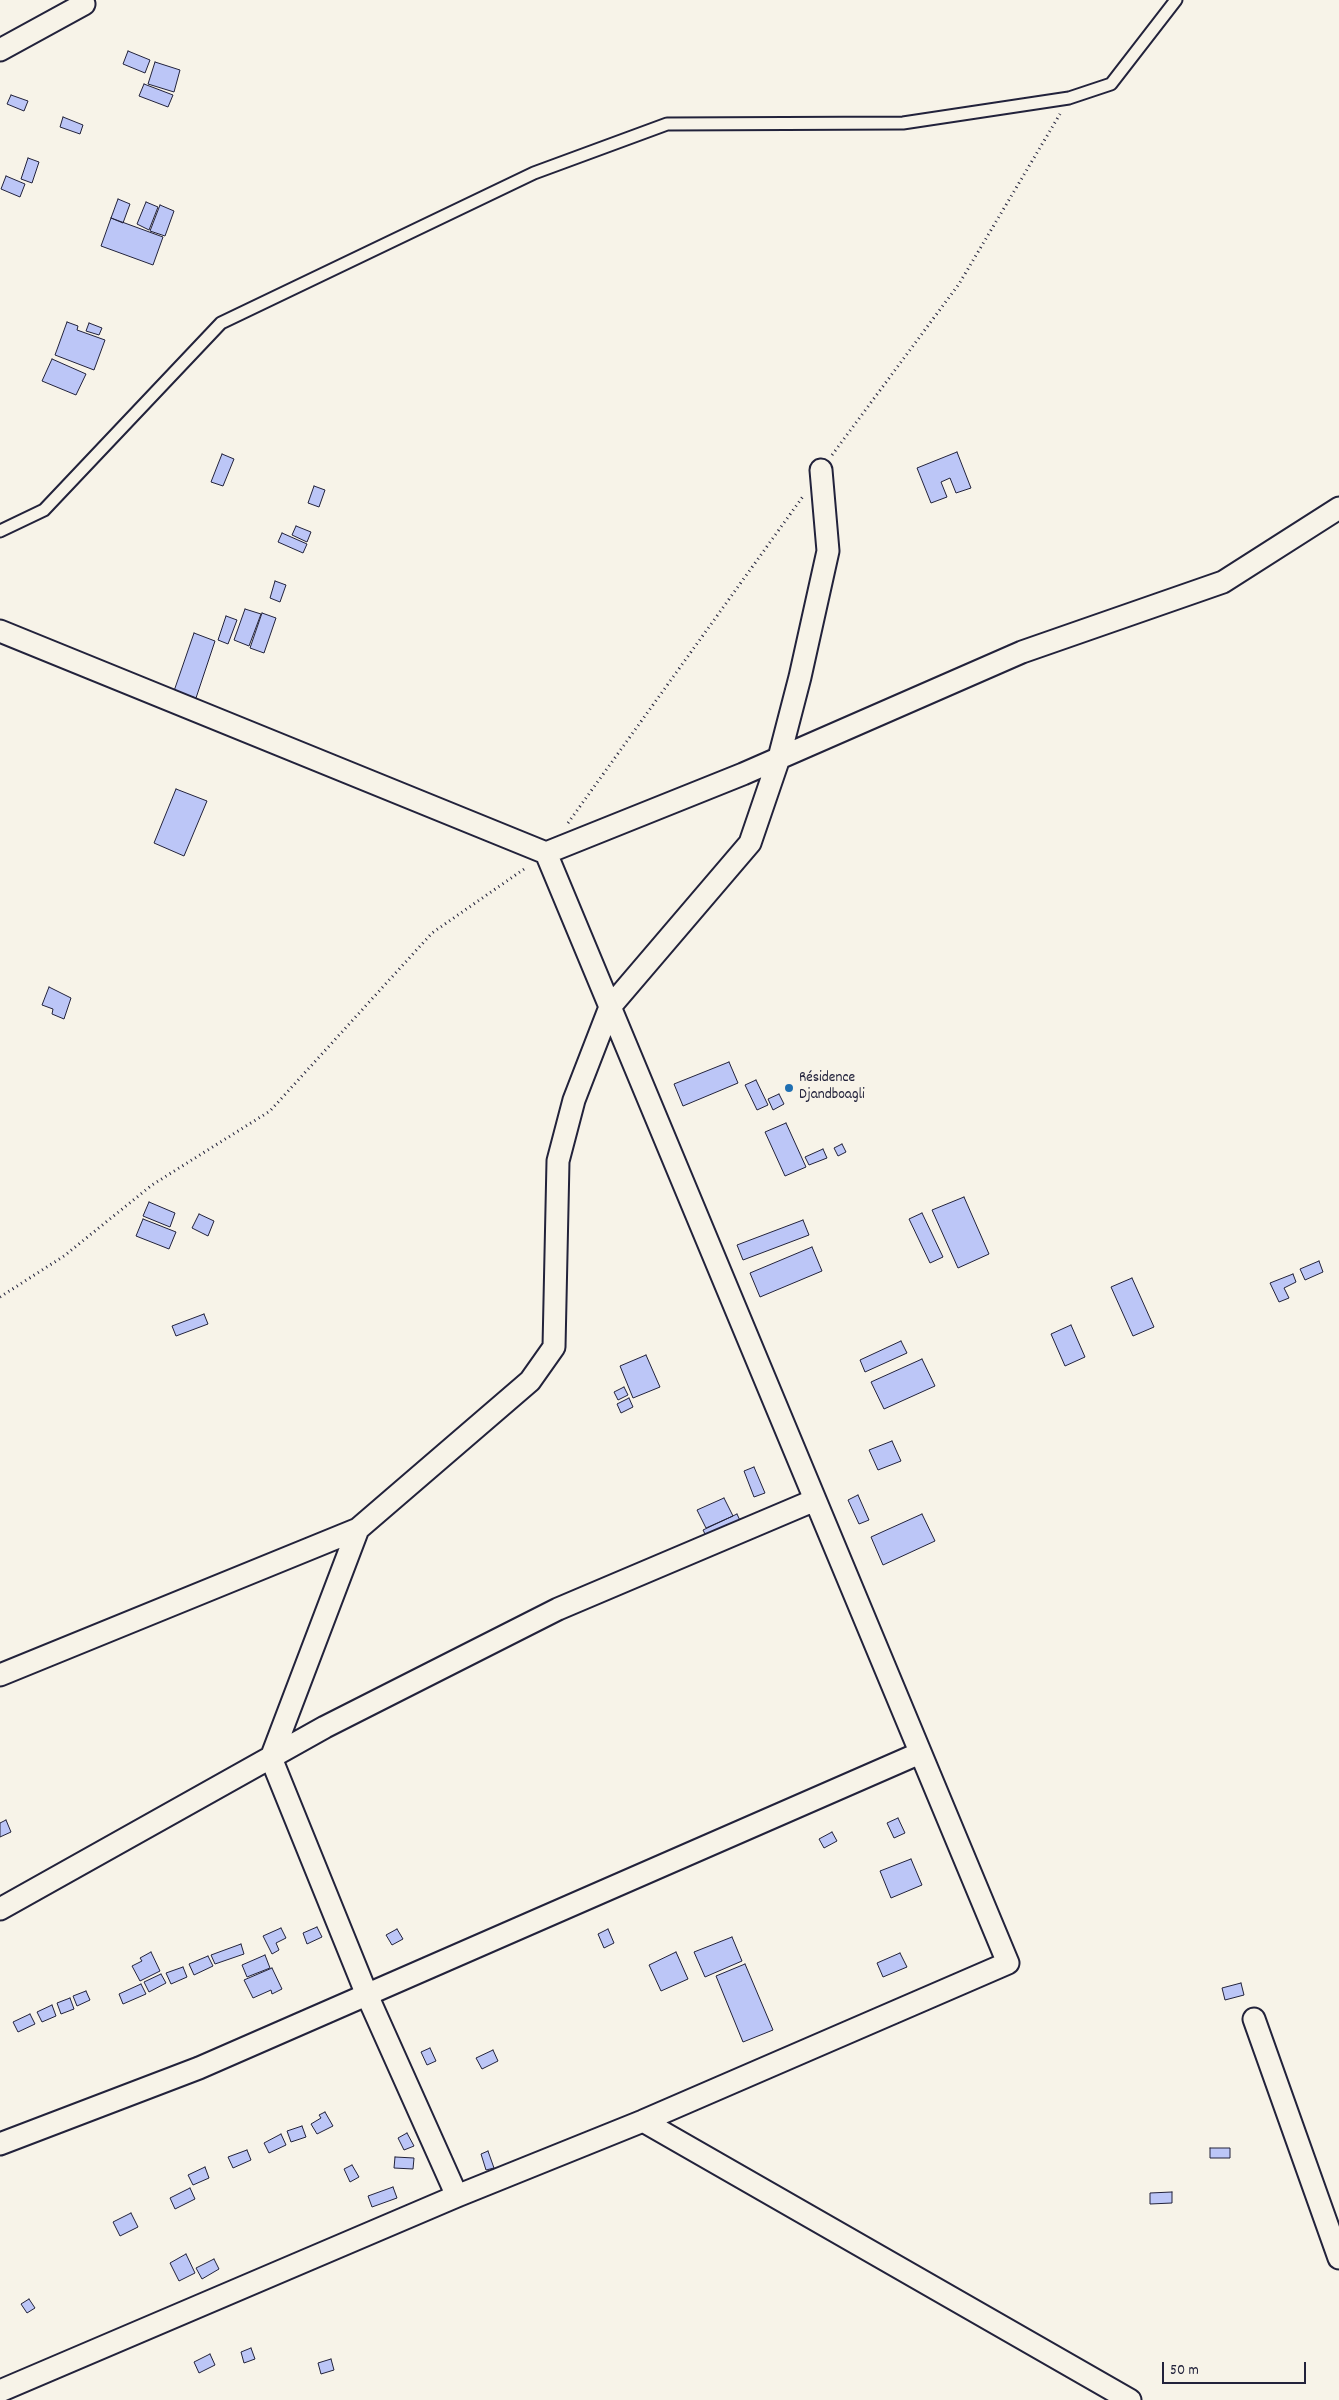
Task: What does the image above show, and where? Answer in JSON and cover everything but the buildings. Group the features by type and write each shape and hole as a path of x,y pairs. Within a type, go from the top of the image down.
{"street":[{"path":"0,50 84,4"},
{"path":"0,1675 358,1529 530,1381 554,1347 558,1161 574,1100 610,1007 750,843 778,758 800,677 828,551 821,470"},
{"path":"0,631 546,853 778,758 1022,652 1223,582 1339,508"},
{"path":"0,2391 456,2196 643,2121 1008,1963 546,853"},
{"path":"0,1909 325,1727 558,1609 815,1500"},
{"path":"358,1529 271,1758 367,1995 456,2196"},
{"path":"0,2144 199,2068 920,1753"},
{"path":"1254,2019 1339,2258"},
{"path":"643,2121 1130,2400"}],"lane":[{"path":"0,531 44,510 221,323 534,172 668,124 903,123 1069,98 1111,84 1176,0"}],"path":[{"path":"0,1297 64,1256 152,1185 270,1111 432,933 546,853 821,470 959,284 1069,98"}],"place":[{"name":"Résidence Djandboagli","path":"789,1088"}]}
